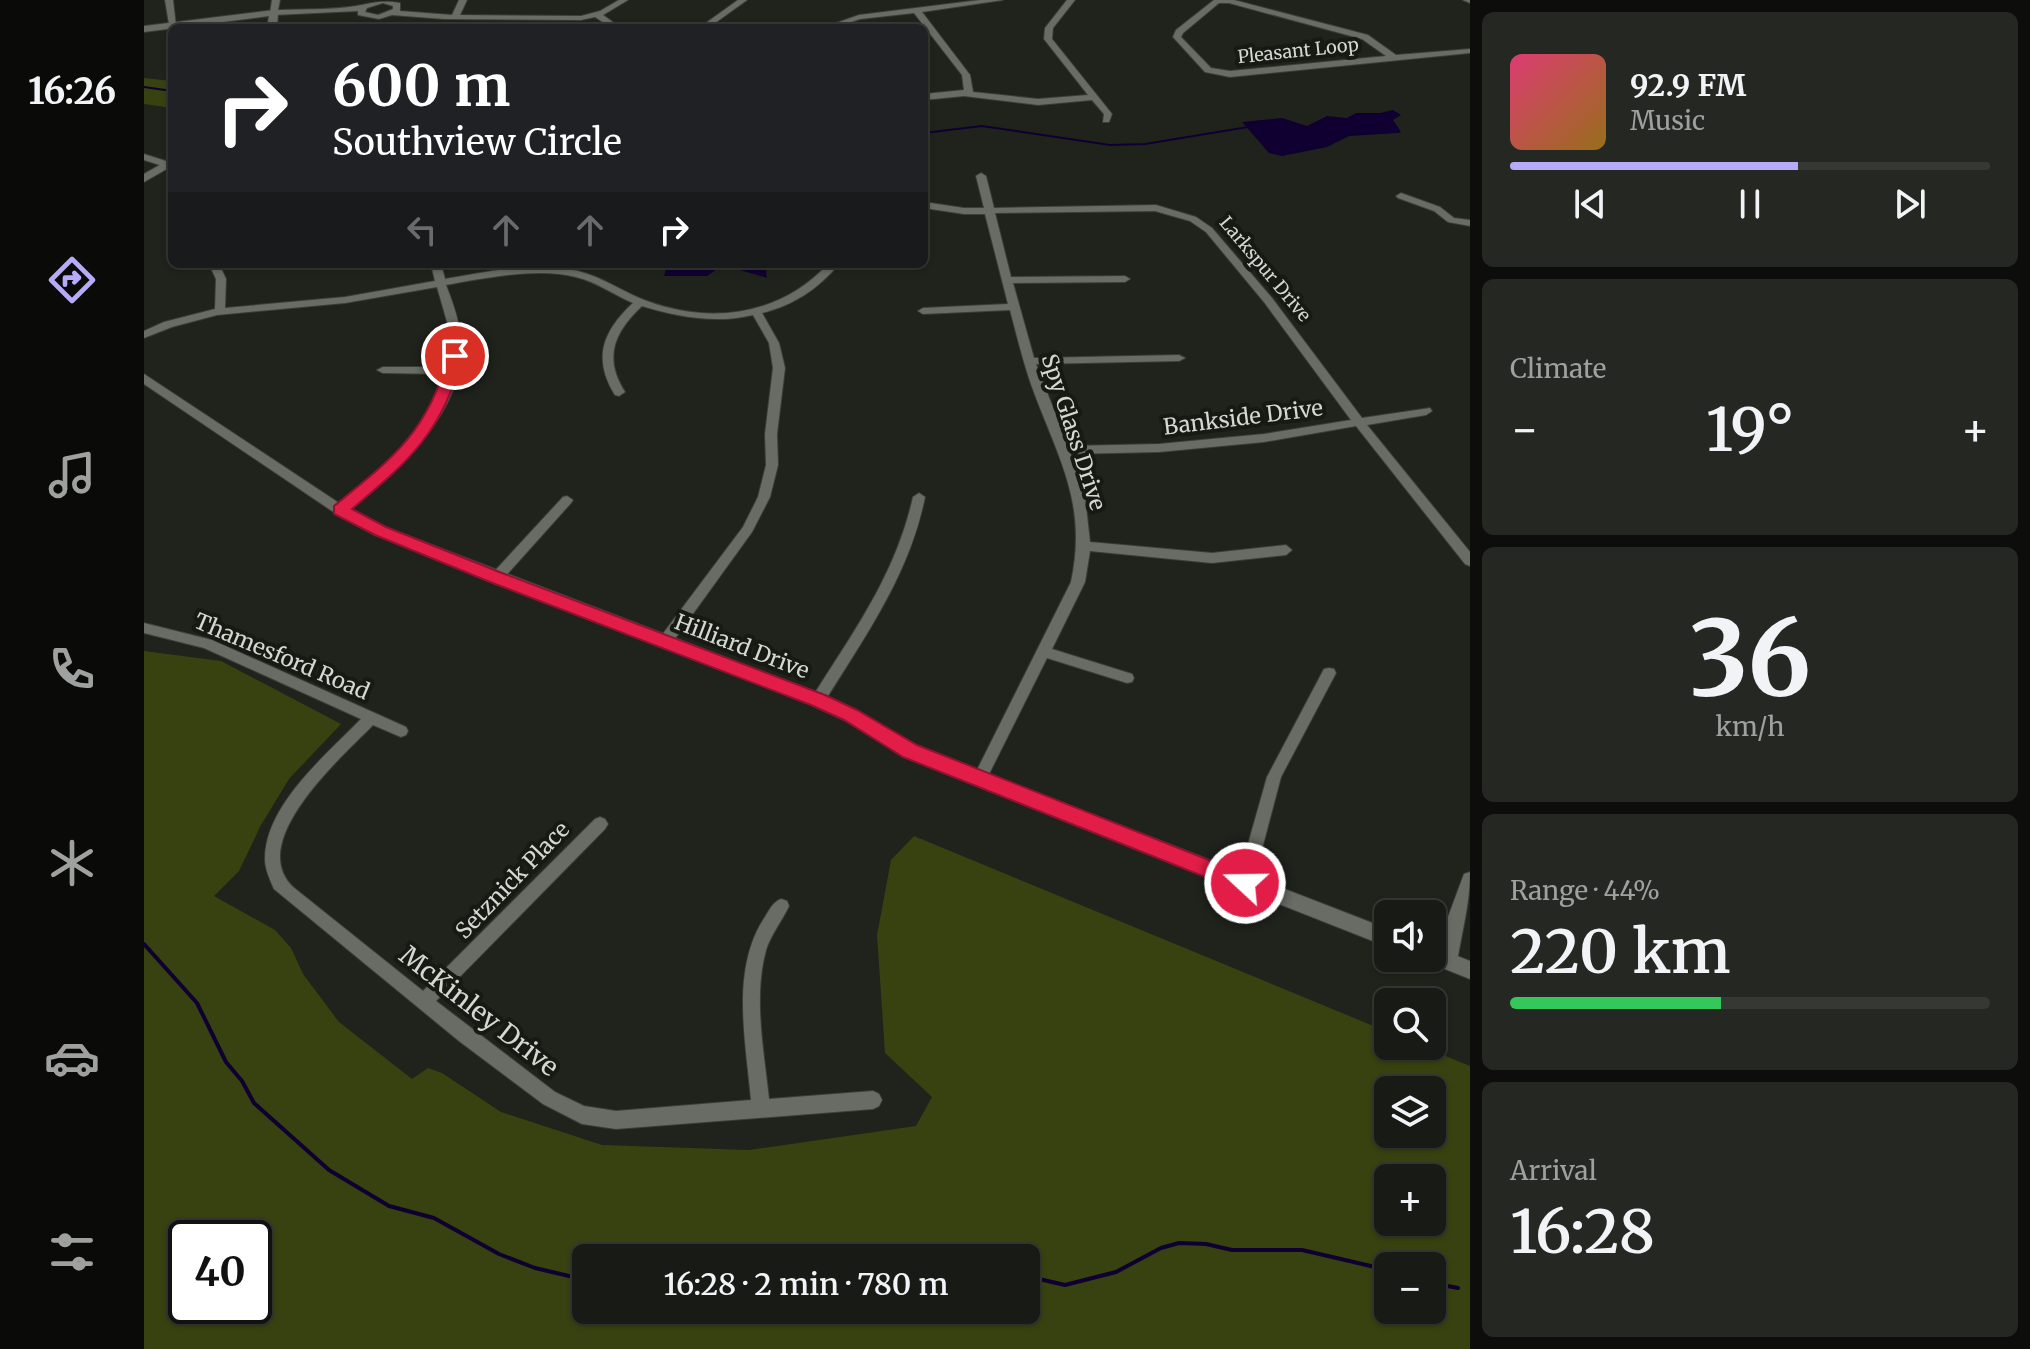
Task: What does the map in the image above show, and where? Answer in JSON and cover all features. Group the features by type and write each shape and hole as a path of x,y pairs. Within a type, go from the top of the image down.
{"street":[{"path":"169,0 173,24 274,13 362,8 383,1 397,5 394,13"},
{"path":"273,24 276,0"},
{"path":"455,17 463,0"},
{"path":"362,8 361,13 374,17 394,13 519,18 597,15 624,0"},
{"path":"709,24 743,0"},
{"path":"837,24 851,19 999,0"},
{"path":"1071,0 1049,28 1047,36 1108,114 1106,120"},
{"name":"Pleasant Loop","path":"1394,58 1379,44 1365,37 1225,0 1211,3 1177,37 1208,70 1221,74 1470,51"},
{"path":"917,11 927,24"},
{"path":"597,15 611,24"},
{"path":"368,24 374,17"},
{"path":"517,24 519,18"},
{"path":"144,29 168,25"},
{"path":"928,25 966,75 969,94"},
{"path":"928,97 969,94 1038,102 1093,97"},
{"path":"144,157 168,163"},
{"path":"144,179 168,166"},
{"name":"Spy Glass Drive","path":"980,778 1078,582 1085,546 1084,527 1064,450 1029,361 981,176"},
{"path":"1401,196 1437,209 1451,220 1470,223"},
{"name":"Larkspur Drive","path":"928,206 947,210 1136,207 1156,208 1193,219 1226,248 1470,561"},
{"path":"216,268 221,279 220,310"},
{"path":"340,510 388,470 418,438 437,410 452,371 456,340 437,268"},
{"path":"144,335 190,315 324,303 502,273 574,272 595,278 640,302 696,315 719,316 756,311 807,292 830,268"},
{"path":"1008,280 1125,279"},
{"path":"619,392 607,371 611,336 619,321 640,302"},
{"path":"923,311 1014,307"},
{"path":"664,643 748,529 764,497 772,465 771,434 779,368 774,343 756,311"},
{"path":"1029,361 1179,358"},
{"path":"383,370 452,371"},
{"name":"Hilliard Drive","path":"144,378 340,510 380,531 818,700 850,715 899,746 1374,933"},
{"name":"Bankside Drive","path":"1064,450 1159,448 1232,442 1426,411"},
{"path":"818,700 904,557 914,527 919,497"},
{"path":"496,578 567,500"},
{"path":"1085,546 1203,558 1286,550"},
{"name":"Thamesford Road","path":"144,628 207,644 401,731"},
{"path":"1042,651 1127,678"},
{"path":"1245,883 1274,777 1329,673"},
{"name":"McKinley Drive","path":"372,717 304,788 285,814 273,860 280,883 424,1002 549,1098 582,1115 616,1120 873,1100"},
{"name":"Setznick Place","path":"424,1002 600,824"},
{"path":"1446,945 1470,879"},
{"path":"761,1109 751,997 762,936 781,906"},
{"path":"1446,961 1470,970"}],"green space":[{"path":"144,78 168,81 168,107 144,104"},
{"path":"144,651 221,661 341,724 289,779 261,825 239,871 214,896 275,930 291,948 303,974 339,1022 412,1079 428,1068 442,1073 501,1112 602,1145 749,1150 916,1126 932,1097 885,1053 877,935 891,860 914,836 1374,1026 1374,1060 1446,1060 1446,1056 1470,1066 1470,1349 144,1349"}],"shaded area":[{"path":"1393,110 1401,115 1393,120 1401,132 1349,136 1327,147 1282,156 1269,153 1242,122 1282,118 1307,126 1327,116 1347,118 1356,113"},
{"path":"666,268 719,268 707,276 664,276"},
{"path":"733,268 766,268 767,278"}],"waterway":[{"path":"144,87 168,90"},
{"path":"928,133 982,126 1110,145 1145,144 1248,127"},
{"path":"144,944 197,1003 226,1062 242,1081 254,1103 329,1170 389,1206 434,1218 499,1254 535,1268 572,1277"},
{"path":"1040,1279 1065,1285 1116,1272 1161,1248 1179,1243 1206,1244 1232,1250 1302,1250 1374,1267"},
{"path":"1446,1286 1458,1288"}],"route":[{"path":"455,356 447,390 432,420 388,470 340,510 380,531 496,578 818,700 910,751 1245,883"}]}
